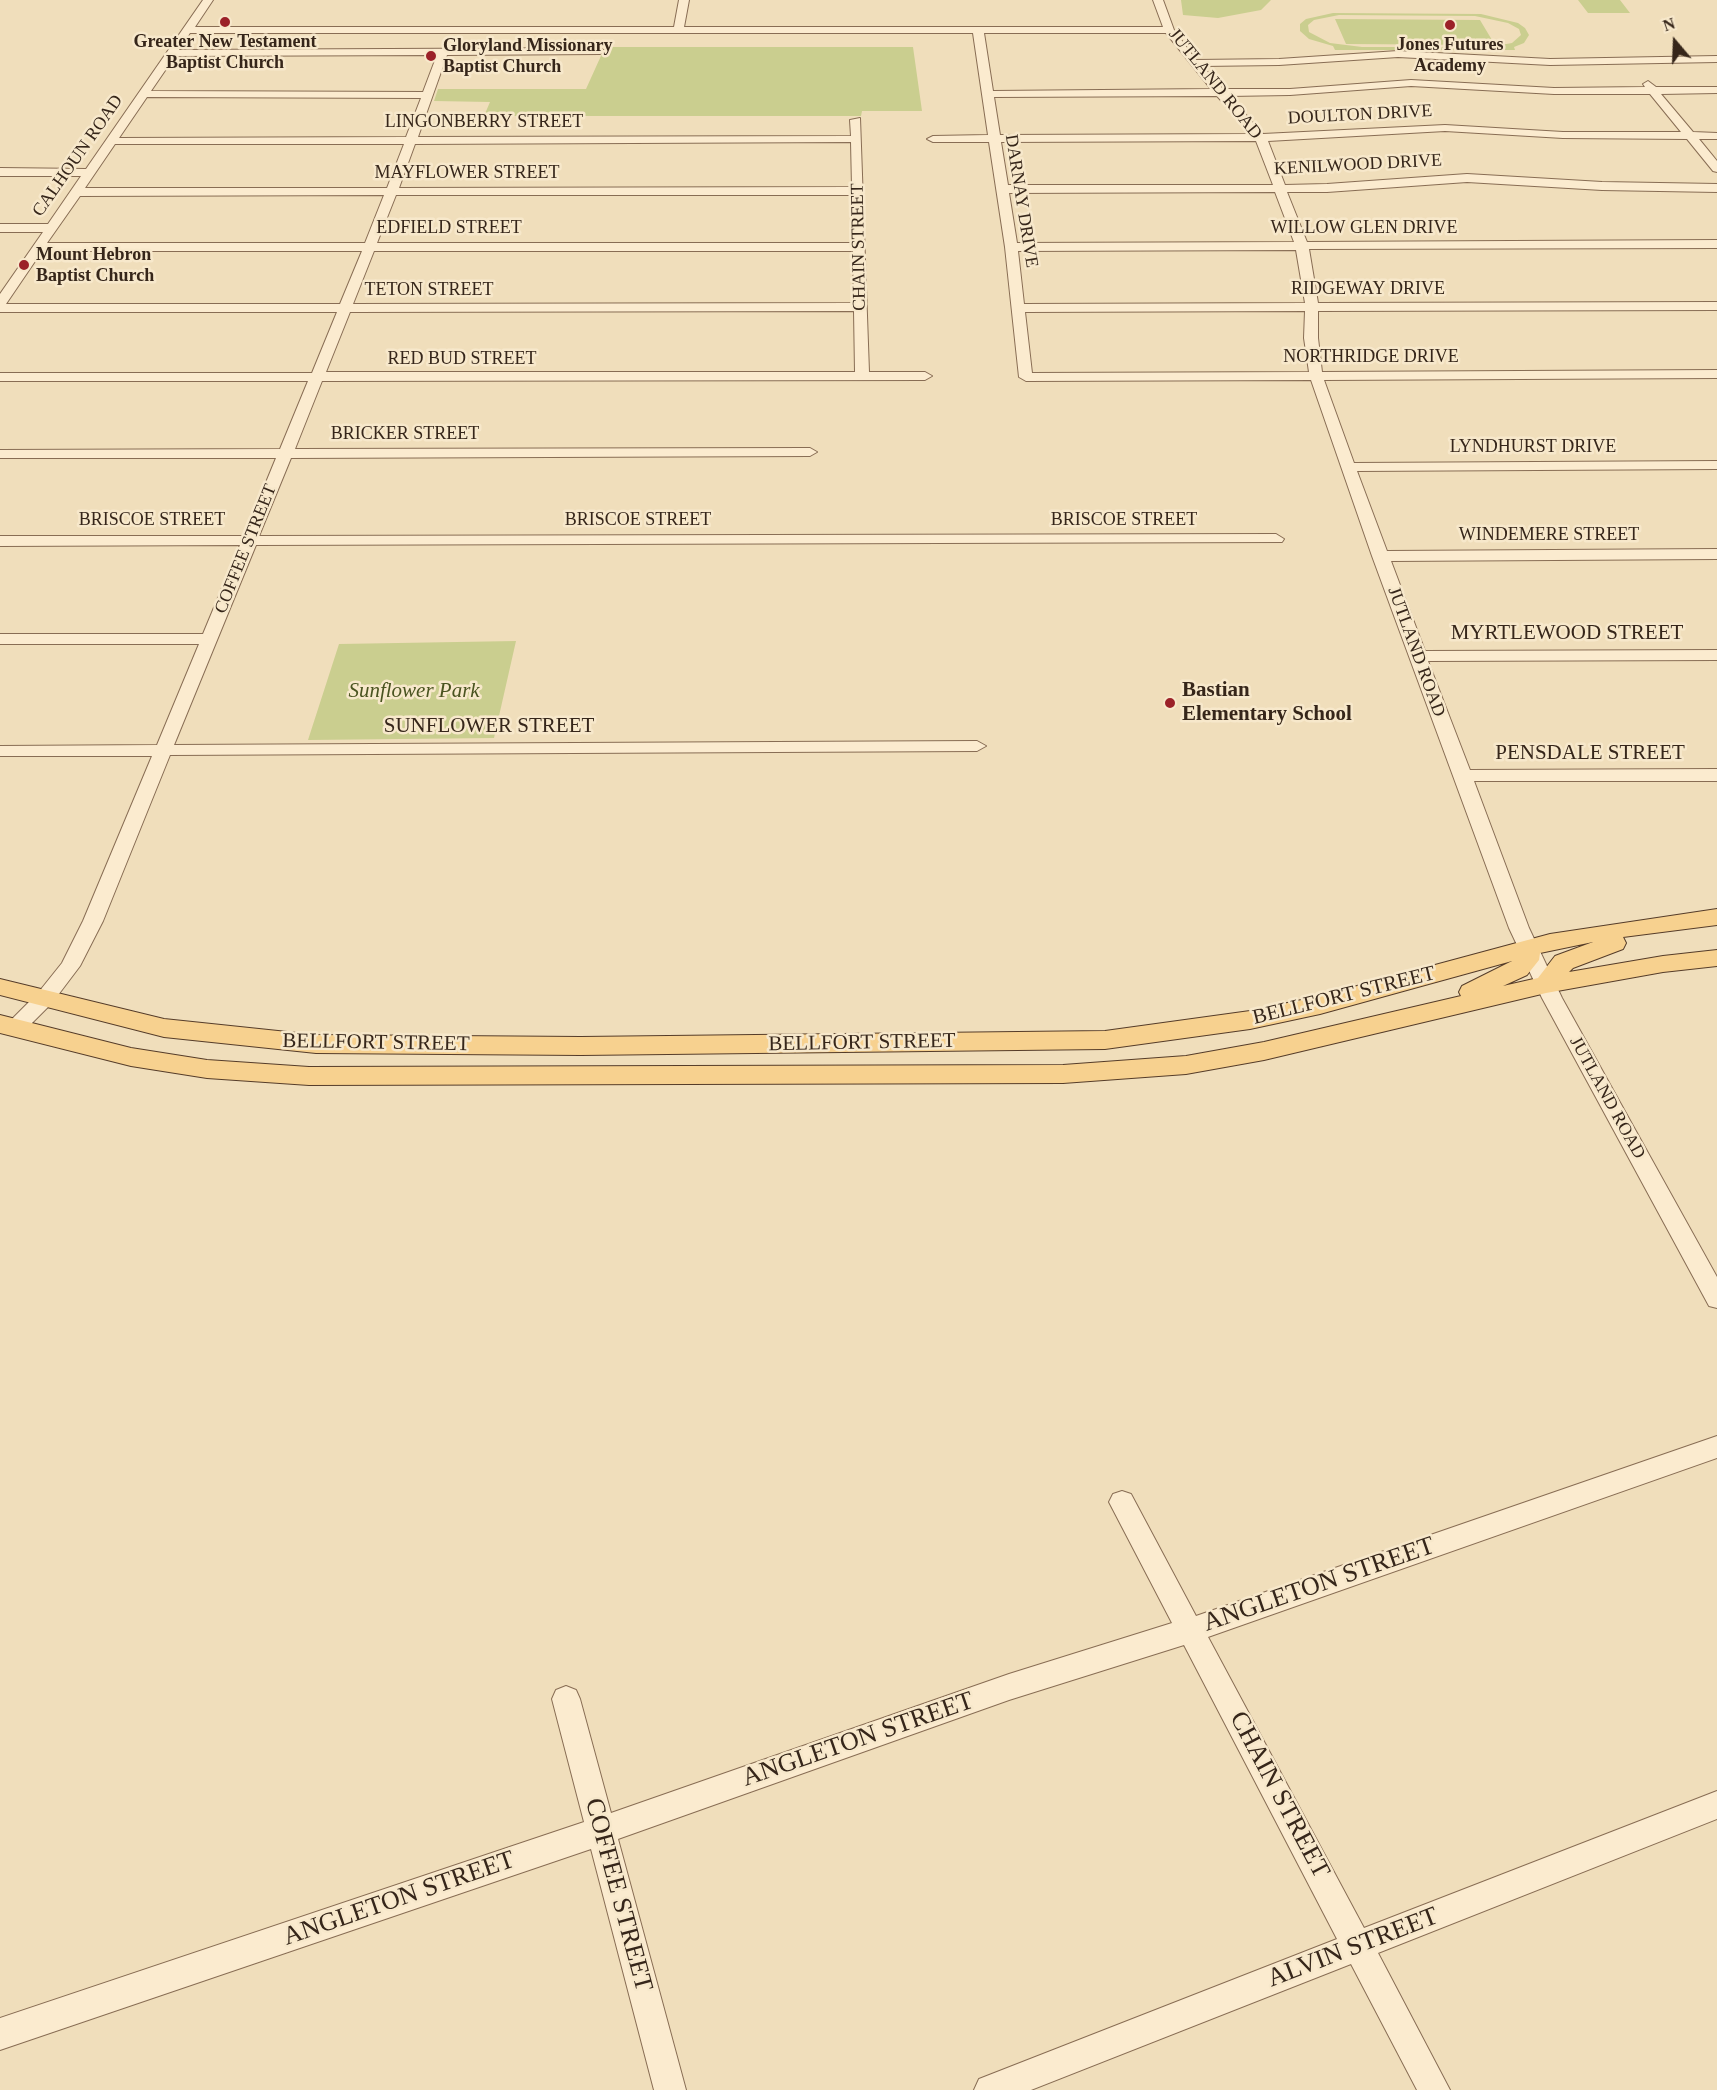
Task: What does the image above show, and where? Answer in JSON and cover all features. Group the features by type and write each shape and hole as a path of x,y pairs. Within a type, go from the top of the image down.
{"main road":[{"name":"BELLFORT STREET","path":"0,987 164,1028 316,1044 581,1046 1106,1040 1250,1020 1320,1005 1528,948 1603,932 1717,917"},
{"path":"1546,985 1558,967 1573,957 1679,921"},
{"path":"1430,1011 1518,969 1527,960 1528,948"},
{"name":"BELLFORT STREET","path":"8,1026 131,1057 207,1069 309,1076 844,1076 1114,1071 1186,1065 1264,1052 1546,985 1663,964 1717,958"},
{"path":"1320,1005 1342,1033"},
{"path":"1106,1040 1114,1071"},
{"path":"309,1076 316,1044"},
{"path":"844,1076 845,1044"},
{"path":"579,1076 581,1046"}],"street":[{"name":"CALHOUN ROAD","path":"0,303 6,286 38,247 208,0"},
{"path":"679,29 684,0"},
{"name":"JUTLAND ROAD","path":"1158,0 1169,30 1193,63 1222,92 1261,138 1282,188 1302,246 1312,307 1311,338 1316,375 1380,556 1528,948 1717,1299"},
{"path":"187,30 1169,30"},
{"name":"DARNAY DRIVE","path":"978,30 1011,247 1026,377"},
{"path":"173,53 600,51"},
{"name":"COFFEE STREET","path":"8,1026 45,998 70,966 93,921 165,751 392,191 443,52"},
{"path":"1193,63 1279,62 1398,54 1636,70 1717,59"},
{"path":"1636,70 1717,169"},
{"path":"986,94 1290,92 1420,83 1554,91 1717,90"},
{"path":"142,94 427,95"},
{"name":"CHAIN STREET","path":"856,120 862,375"},
{"name":"DOULTON DRIVE","path":"933,139 1261,138 1445,128 1563,135 1717,136"},
{"name":"LINGONBERRY STREET","path":"111,141 857,139"},
{"path":"0,172 88,173"},
{"name":"KENILWOOD DRIVE","path":"1001,189 1327,188 1467,178 1602,186 1717,188"},
{"name":"MAYFLOWER STREET","path":"76,192 858,191"},
{"path":"0,228 50,228"},
{"name":"WILLOW GLEN DRIVE","path":"1011,247 1717,244"},
{"name":"EDFIELD STREET","path":"38,247 860,247"},
{"name":"RIDGEWAY DRIVE","path":"1018,308 1717,306"},
{"name":"TETON STREET","path":"0,308 859,307"},
{"name":"NORTHRIDGE DRIVE","path":"1026,377 1717,374"},
{"name":"RED BUD STREET","path":"0,377 925,376"},
{"name":"BRICKER STREET","path":"0,454 810,452"},
{"name":"LYNDHURST DRIVE","path":"1349,467 1717,465"},
{"name":"BRISCOE STREET","path":"0,541 1276,539"},
{"name":"WINDEMERE STREET","path":"1380,556 1717,554"},
{"path":"0,639 210,639"},
{"name":"MYRTLEWOOD STREET","path":"1418,656 1717,655"},
{"name":"SUNFLOWER STREET","path":"0,751 977,746"},
{"name":"PENSDALE STREET","path":"1463,776 1717,775"},
{"name":"ANGLETON STREET","path":"0,2034 601,1831 1009,1687 1191,1630 1717,1447"},
{"name":"CHAIN STREET","path":"1122,1502 1434,2090"},
{"name":"COFFEE STREET","path":"566,1699 670,2090"},
{"name":"ALVIN STREET","path":"990,2090 1717,1805"}],"green space":[{"path":"1181,0 1271,0 1261,10 1218,18 1183,15"},
{"path":"1578,0 1620,0 1630,13 1588,13"},
{"path":"1333,13 1481,14 1518,23 1529,35 1524,43 1514,47 1515,50 1335,50 1333,46 1309,39 1300,31 1300,24 1306,19","holes":["1339,15 1475,16 1508,23 1519,29 1521,35 1512,43 1490,47 1362,47 1330,43 1309,32 1308,25 1314,20"]},
{"path":"1335,19 1480,20 1495,45 1346,44"},
{"path":"605,47 913,47 922,111 862,111 861,116 484,116 490,102 434,101 438,89 586,89"},
{"name":"Sunflower Park","path":"516,641 494,738 308,740 339,644"}],"place":[{"name":"Greater New Testament Baptist Church","path":"225,22"},
{"name":"Jones Futures Academy","path":"1450,25"},
{"name":"Gloryland Missionary Baptist Church","path":"431,56"},
{"name":"Mount Hebron Baptist Church","path":"24,265"},
{"name":"Bastian Elementary School","path":"1170,703"}]}
